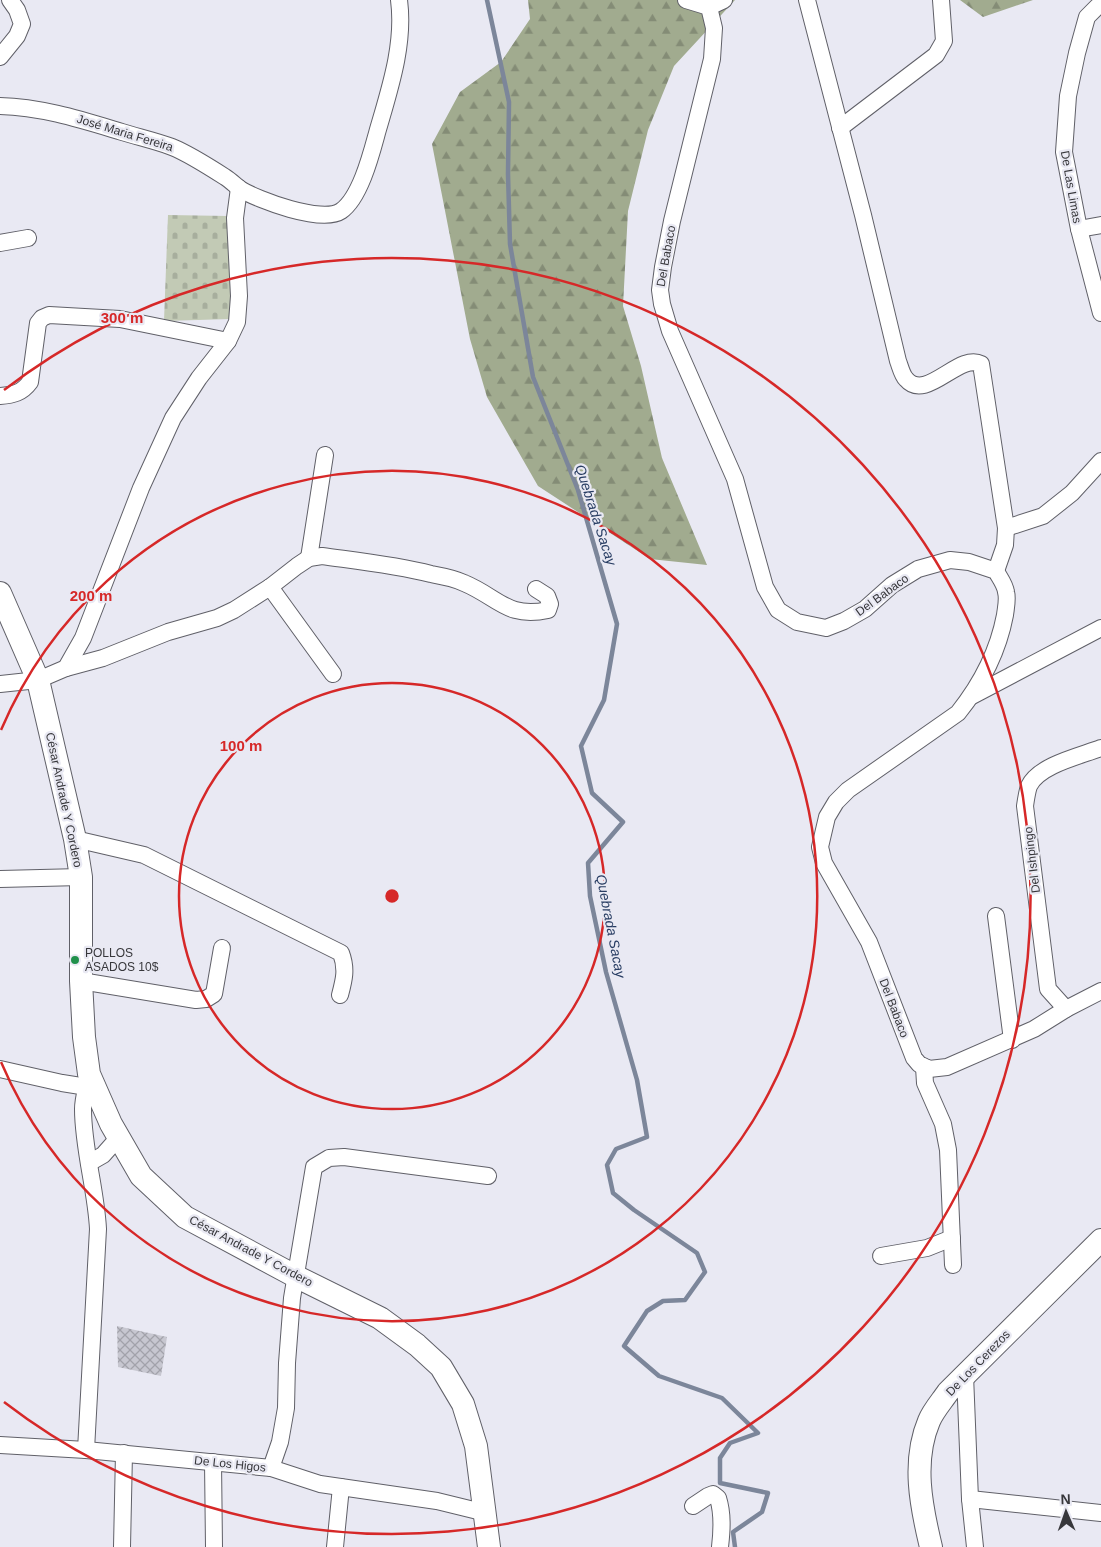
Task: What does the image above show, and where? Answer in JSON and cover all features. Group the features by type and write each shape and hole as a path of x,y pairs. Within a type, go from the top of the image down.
{"street":[{"path":"0,57 17,36 22,24 17,10 10,0"},
{"name":"José Maria Fereira","path":"0,106 18,106 74,117 174,148 257,198 311,214 329,215 341,211 354,195 367,167 395,68 400,31 399,0"},
{"path":"686,0 709,7 724,0"},
{"path":"806,0 898,361 906,380 914,384 927,385 953,370 972,362 976,361 981,364 1006,528 1005,545 996,570"},
{"path":"840,128 936,55 944,41 941,0"},
{"name":"De Las Limas","path":"1100,6 1087,17 1077,53 1068,96 1064,152 1079,229 1101,313"},
{"name":"Del Babaco","path":"709,7 714,28 712,59 672,221 662,267 660,290 670,331 735,479 765,587 778,610 797,622 826,628 844,621 865,608 892,586 918,570 950,560 969,562 996,570 1006,590 1007,600 1002,632 990,666 970,697 958,713 848,790 836,802 827,817 820,847 824,863 869,942 914,1058 919,1064 924,1066"},
{"path":"66,668 83,638 141,488 172,418 199,378 228,341 237,322 239,296 235,218 239,188"},
{"path":"1079,229 1101,225"},
{"path":"0,243 28,238"},
{"path":"0,396 17,394 25,389 30,382 38,323 42,318 49,315 120,319 228,341"},
{"path":"309,558 325,455"},
{"path":"1006,528 1043,516 1072,493 1101,461"},
{"path":"0,684 38,680 66,668 103,658 168,632 217,618 234,610 270,587 309,558 322,556 431,573 464,582 507,608 521,612 548,610 550,604 547,596 536,590"},
{"path":"270,587 333,674"},
{"name":"César Andrade Y Cordero","path":"0,593 38,680 75,839 81,877 81,981 88,1081 141,1176 185,1217 380,1318 417,1345 441,1367 463,1404 476,1446 489,1547"},
{"path":"970,697 1101,628"},
{"name":"Del Ishpingo","path":"1066,1009 1048,989 1025,806 1029,787 1035,778 1054,765 1101,748"},
{"path":"75,839 144,855 341,954 346,973 340,995"},
{"path":"0,879 81,877"},
{"path":"996,916 1012,1040"},
{"path":"81,981 196,1000 206,999 214,994 222,948"},
{"path":"953,1265 948,1150 943,1124 925,1083 924,1066 935,1069 947,1067 1012,1040 1101,991"},
{"path":"0,1069 62,1084 88,1081 83,1106 84,1125 97,1209 98,1229 86,1450"},
{"path":"89,1163 103,1155 119,1137"},
{"path":"271,1468 280,1442 286,1408 292,1298 314,1167 330,1158 344,1157 488,1176"},
{"path":"881,1256 926,1248 952,1238"},
{"name":"De Los Cerezos","path":"931,1547 923,1514 920,1476 920,1447 930,1420 948,1392 1101,1240"},
{"path":"965,1375 970,1499 975,1547"},
{"name":"De Los Higos","path":"0,1446 124,1453 271,1468 320,1484 437,1501 486,1513"},
{"path":"122,1547 124,1453"},
{"path":"213,1462 214,1547"},
{"path":"335,1547 341,1487"},
{"path":"693,1506 713,1494 718,1498 722,1509 720,1547"},
{"path":"970,1499 1101,1514"}],"green space":[{"path":"528,0 735,0 674,66 648,130 628,211 623,306 641,366 662,458 707,565 650,559 538,486 487,397 470,339 432,144 460,92 501,62 530,19"},
{"path":"960,0 1033,0 983,17"},
{"path":"168,215 228,216 231,319 164,321"}],"building":[{"path":"117,1326 167,1337 161,1376 118,1367"}],"waterway":[{"name":"Quebrada Sacay","path":"487,0 509,102 508,174 510,244 533,377 578,490 617,624 604,700 581,746 592,793 623,822 588,863 590,896 606,972 637,1080 647,1137 616,1149 607,1165 613,1193 634,1210 697,1253 705,1272 685,1300 663,1301 647,1311 624,1346 659,1376 722,1398 758,1433 730,1443 720,1458 720,1483 768,1493 762,1512 733,1532 735,1547"}],"place":[{"name":"POLLOS ASADOS 10$","path":"75,960"}]}
